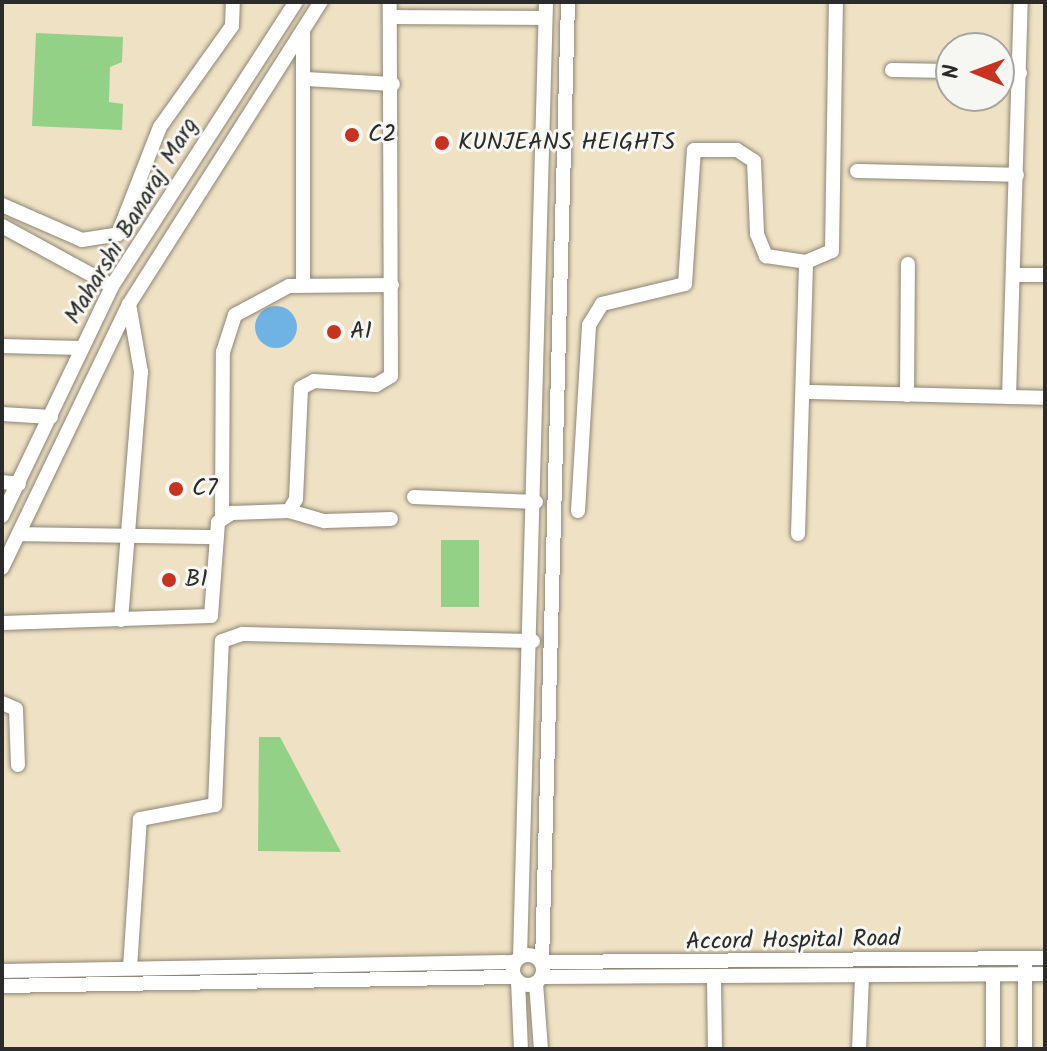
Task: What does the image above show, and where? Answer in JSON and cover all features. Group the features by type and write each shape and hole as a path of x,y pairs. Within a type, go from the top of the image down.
{"street":[{"path":"2,205 82,240 118,234 160,127 232,26 233,2"},
{"name":"Maharshi Banaraj Marg","path":"2,516 112,286 296,2"},
{"path":"2,568 129,304 321,2"},
{"path":"289,511 298,491 301,388 314,381 386,382 392,285 396,17 390,2"},
{"path":"521,1049 517,969 533,641 546,2"},
{"path":"541,1049 540,974 568,2"},
{"path":"578,511 589,325 602,304 685,284 694,150 747,153 757,175 759,247 780,261 806,262 824,258 835,243 836,2"},
{"path":"1009,397 1021,2"},
{"path":"396,17 545,18"},
{"path":"303,30 303,285"},
{"path":"892,70 935,71"},
{"path":"1015,73 1020,73"},
{"path":"305,79 393,84"},
{"path":"857,171 1017,175"},
{"path":"2,226 112,286"},
{"path":"798,534 796,450 807,392 806,262"},
{"path":"907,395 908,264"},
{"path":"1013,275 1045,275"},
{"path":"2,623 211,616 215,537 222,519 227,330 249,302 303,285 392,285"},
{"path":"121,620 125,537 141,372 129,304"},
{"path":"2,346 81,348"},
{"path":"807,392 1045,398"},
{"path":"2,414 51,417"},
{"path":"2,482 19,484"},
{"path":"414,497 536,502"},
{"path":"222,519 289,511 325,521 391,519"},
{"path":"19,534 215,537"},
{"path":"130,968 140,819 215,805 222,641 242,634 533,641"},
{"path":"2,703 16,709 18,765"},
{"path":"1025,958 1025,1049"},
{"name":"Accord Hospital Road","path":"540,974 1045,958"},
{"path":"2,971 130,968 517,969 540,974 714,980 1045,974"},
{"path":"2,986 517,969 540,974"},
{"path":"993,976 993,1049"},
{"path":"859,1049 862,978"},
{"path":"714,980 715,1049"}],"green space":[{"path":"36,33 123,37 122,62 110,67 109,102 123,104 122,130 32,126"},
{"path":"441,540 479,540 479,607 441,607"},
{"path":"259,737 280,737 341,852 258,851"}],"water":[{"path":"276,306 291,312 297,327 291,342 276,348 261,342 255,327 261,312"}],"place":[{"name":"C2","path":"352,135"},
{"name":"KUNJEANS HEIGHTS","path":"442,143"},
{"name":"A1","path":"334,332"},
{"name":"C7","path":"176,489"},
{"name":"B1","path":"169,580"}]}
